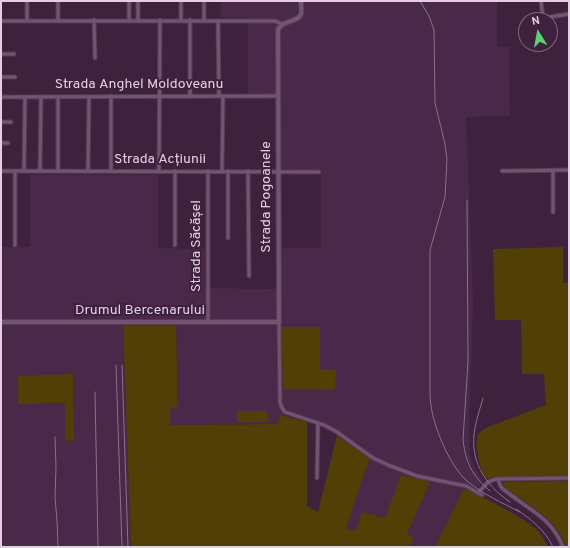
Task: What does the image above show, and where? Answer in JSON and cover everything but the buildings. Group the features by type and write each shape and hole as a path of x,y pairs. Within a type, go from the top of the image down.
{"street":[{"path":"27,1 27,21"},
{"path":"58,1 58,20"},
{"path":"129,1 129,20"},
{"path":"138,1 138,20"},
{"path":"181,1 181,20"},
{"path":"204,1 204,20"},
{"path":"1,21 218,20 275,21 282,24 296,20 300,16 301,1"},
{"path":"541,1 543,18 569,14"},
{"path":"94,20 95,58"},
{"path":"159,171 160,20"},
{"path":"190,20 190,96"},
{"path":"218,20 222,171"},
{"name":"Strada Pogoanele","path":"282,24 278,30 280,402 282,408 288,413 318,423"},
{"path":"1,54 14,54"},
{"path":"1,77 15,77"},
{"name":"Strada Anghel Moldoveanu","path":"1,96 278,96"},
{"path":"88,171 89,96"},
{"path":"111,96 111,171"},
{"path":"24,171 25,97"},
{"path":"40,171 41,97"},
{"path":"58,97 58,171"},
{"path":"1,122 11,122"},
{"path":"1,143 8,143"},
{"path":"553,170 554,212"},
{"path":"502,171 569,170"},
{"name":"Strada Acțiunii","path":"1,171 319,172"},
{"path":"15,171 15,245"},
{"path":"175,171 175,245"},
{"name":"Strada Săcășel","path":"208,171 208,322"},
{"path":"228,171 228,238"},
{"path":"248,171 249,276"},
{"name":"Drumul Bercenarului","path":"1,322 279,322"},
{"path":"317,478 318,423 334,431 374,458 392,467 417,476 466,486 482,495"},
{"path":"478,493 491,480 569,478"},
{"path":"498,479 502,488 537,512 551,526 557,534 563,547"}],"shaded area":[{"path":"221,1 497,1 497,47 509,47 510,116 466,117 473,298 469,442 470,455 474,466 483,481 477,488 466,484 435,547 409,547 414,538 407,534 430,482 402,475 385,519 356,531 346,528 370,457 335,434 314,423 280,415 278,424 170,425 170,407 178,407 176,325 123,325 131,547 1,547 1,247 30,247 30,175 158,175 158,248 205,249 205,288 278,289 283,248 321,248 321,171 279,169 280,95 248,95 248,18 221,17"},
{"path":"563,247 563,283 569,283 569,476 487,478 482,471 478,458 477,439 482,430 546,405 544,374 522,374 521,320 495,320 493,249"},
{"path":"123,325 176,325 178,407 170,408 170,425 278,424 280,415 307,422 307,506 318,512 337,435 370,457 346,528 356,531 362,512 385,518 401,475 430,482 407,534 414,538 409,547 131,547"},
{"path":"283,327 320,327 320,369 336,370 335,390 283,389 281,329"},
{"path":"73,374 74,440 65,441 65,403 18,404 18,376"},
{"path":"237,411 267,411 267,417 270,421 237,422"},
{"path":"569,481 569,547 566,547 562,537 542,514 507,489 503,484 504,482"},
{"path":"464,488 503,508 536,529 548,547 435,547"}],"railway":[{"path":"420,1 429,16 434,30 435,103 447,159 445,197 430,250 430,401 435,424 442,442 461,475 480,490 520,512"},
{"path":"467,200 468,361 463,440 466,456 474,474 490,491"},
{"path":"116,365 122,547"},
{"path":"122,365 128,547"},
{"path":"95,392 98,547"},
{"path":"483,398 476,424 474,451 480,470 486,479 510,502"},
{"path":"55,437 55,497 58,547"},
{"path":"516,509 537,525 546,535 553,547"}]}
